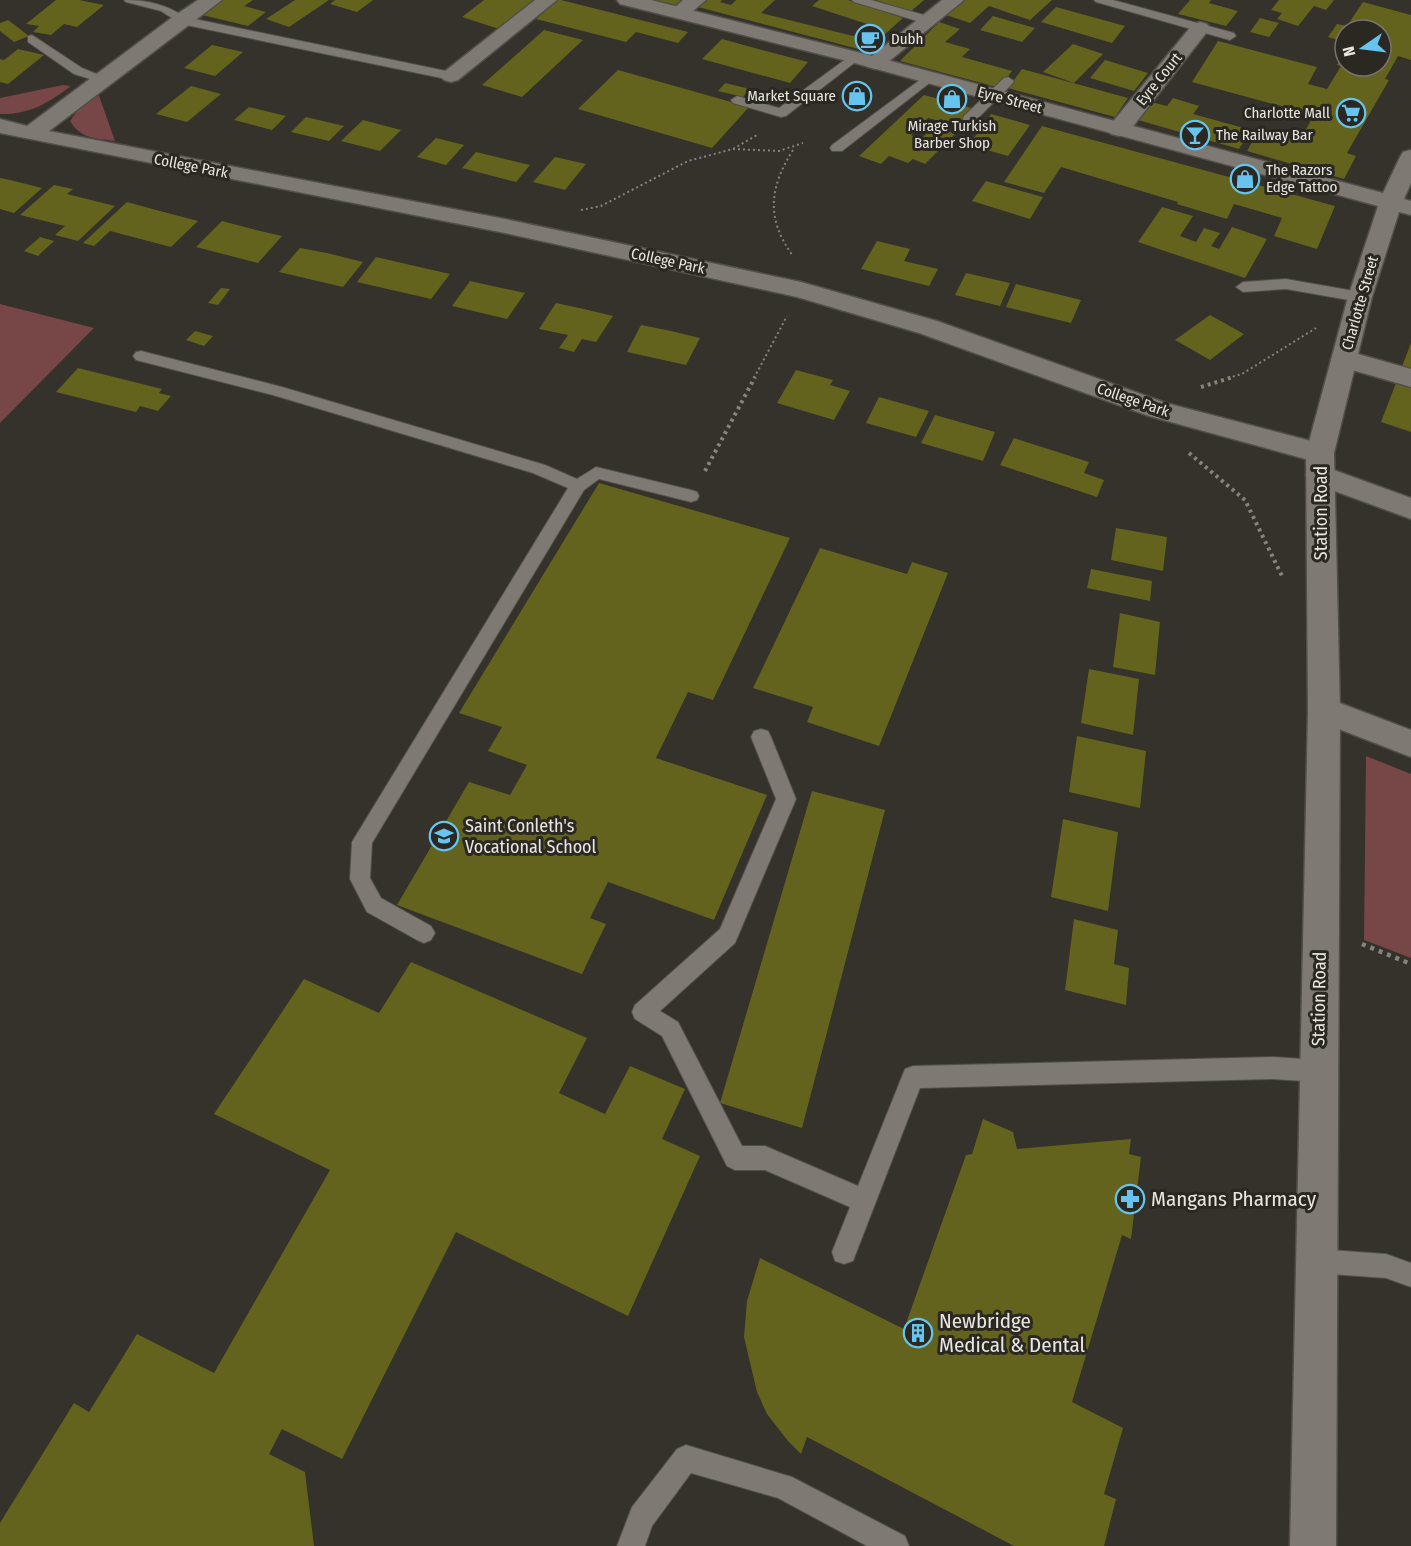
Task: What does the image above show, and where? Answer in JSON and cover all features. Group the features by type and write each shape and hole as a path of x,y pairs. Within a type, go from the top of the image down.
{"street":[{"path":"31,134 181,20 212,0"},
{"path":"451,76 547,0"},
{"name":"Eyre Street","path":"627,0 688,6 928,78 1002,88 1119,129 1401,205"},
{"path":"875,63 954,0"},
{"name":"Eyre Court","path":"1119,129 1200,28"},
{"name":"College Park","path":"0,126 31,134 505,226 801,290 928,327 1158,410 1320,464 1411,509"},
{"name":"Charlotte Street","path":"1320,464 1360,297 1401,205 1411,157"},
{"path":"1344,359 1411,378"},
{"name":"Station Road","path":"1313,1546 1324,710 1320,464"},
{"path":"1324,710 1411,744"}],"lane":[{"path":"130,0 165,9 181,20 451,76"},
{"path":"858,0 927,20"},
{"path":"1100,0 1230,36"},
{"path":"32,39 78,71 104,79"},
{"path":"737,100 781,114 854,57"},
{"path":"837,148 928,78"},
{"path":"969,119 1002,88"},
{"path":"1243,287 1286,284 1360,297"},
{"path":"141,356 299,397 538,469 578,486"},
{"path":"424,933 374,904 360,879 362,842 578,486 596,473 691,496"},
{"path":"761,737 786,799 728,936 642,1012 670,1029 735,1158 765,1158 864,1201"},
{"path":"844,1252 913,1077 1261,1068 1319,1071"},
{"path":"1316,1261 1386,1266 1411,1275"},
{"path":"631,1546 642,1517 686,1458 783,1486 895,1546"}],"path":[{"path":"579,211 601,206 688,161 733,149 752,136 761,134"},
{"path":"691,496 801,290 806,286 805,270 781,242 774,224 775,187 780,167 793,150 803,143"},
{"path":"733,149 793,150"},
{"path":"1320,927 1411,964"}],"shaded area":[{"path":"63,85 71,86 38,107 10,114 0,114 0,98"},
{"path":"98,93 115,141 84,134 70,121 79,108"},
{"path":"0,304 94,328 0,423"},
{"path":"1366,756 1411,774 1411,958 1364,940"}],"building":[{"path":"56,0 79,0 104,5 77,27 64,24 51,35 33,32 39,26 26,24"},
{"path":"220,0 253,0 244,6 266,12 248,26 198,14"},
{"path":"295,0 329,0 289,27 266,19"},
{"path":"335,0 373,0 357,12 330,4"},
{"path":"484,0 536,0 499,29 462,17"},
{"path":"557,0 688,32 678,43 636,32 626,42 536,19"},
{"path":"654,0 686,0 678,7"},
{"path":"702,0 722,0 720,2 731,5 736,0 775,0 761,13 853,36 867,24 812,6 819,0 848,0 903,18 866,51 694,6"},
{"path":"876,0 924,0 910,12"},
{"path":"963,0 1052,0 1030,20 989,6 970,23 946,15"},
{"path":"1190,0 1211,0 1209,3 1238,11 1226,26 1178,14"},
{"path":"1279,0 1334,0 1326,10 1314,6 1298,26 1277,19 1282,13 1271,10"},
{"path":"1363,2 1411,15 1411,60 1398,56 1393,65 1393,18 1352,18"},
{"path":"1056,7 1125,26 1112,43 1041,22"},
{"path":"993,16 1035,28 1022,42 980,30"},
{"path":"1260,18 1279,23 1269,37 1250,32"},
{"path":"8,20 29,36 14,42 0,31 0,23"},
{"path":"939,22 960,29 945,42 970,49 962,57 1012,71 1000,88 900,61"},
{"path":"544,30 583,40 522,97 482,85"},
{"path":"722,39 808,62 790,83 702,59"},
{"path":"1218,41 1317,67 1308,84 1327,89 1334,78 1386,78 1389,80 1347,153 1356,156 1344,179 1247,151 1259,130 1300,140 1314,115 1192,82"},
{"path":"1073,44 1103,54 1074,83 1043,72"},
{"path":"212,45 243,52 215,76 184,68"},
{"path":"18,49 44,55 8,84 0,82 0,59 4,60"},
{"path":"1105,60 1148,73 1134,91 1090,78"},
{"path":"1022,69 1128,98 1115,117 1008,88"},
{"path":"618,70 749,107 712,148 578,109"},
{"path":"725,83 750,89 743,97 718,91"},
{"path":"191,86 221,94 187,122 156,114"},
{"path":"754,89 778,96 771,104 747,98"},
{"path":"924,95 975,109 962,127 928,118 911,135 921,139 934,126 955,134 925,164 913,159 908,163 889,156 881,164 859,156"},
{"path":"1173,98 1199,106 1193,114 1251,130 1239,149 1138,120 1151,102 1167,106"},
{"path":"249,107 286,116 272,130 234,120"},
{"path":"991,114 1030,125 1008,156 969,145"},
{"path":"306,117 344,126 329,141 291,132"},
{"path":"363,120 401,130 380,151 341,141"},
{"path":"1042,126 1335,206 1317,249 1274,236 1282,218 1234,204 1227,219 1061,167 1044,193 1004,182"},
{"path":"436,138 464,145 446,165 417,157"},
{"path":"476,152 530,165 516,182 462,168"},
{"path":"555,157 586,164 565,190 533,182"},
{"path":"0,178 42,188 14,213 0,209"},
{"path":"986,181 1043,197 1030,219 972,201"},
{"path":"54,185 73,189 67,194 115,206 78,241 55,235 65,226 20,215"},
{"path":"127,202 198,221 171,247 110,231 94,246 83,243"},
{"path":"1162,207 1193,216 1180,236 1196,242 1204,228 1220,233 1211,246 1219,249 1232,227 1267,239 1245,278 1138,242"},
{"path":"222,221 282,236 258,263 196,247"},
{"path":"40,237 54,241 38,256 24,251"},
{"path":"877,241 910,249 904,261 938,269 929,286 861,269"},
{"path":"300,248 363,262 343,287 279,272"},
{"path":"376,257 450,274 431,299 357,282"},
{"path":"966,273 1010,283 1000,306 955,295"},
{"path":"470,281 525,293 507,319 452,306"},
{"path":"1016,284 1081,300 1071,323 1006,307"},
{"path":"221,288 230,289 218,305 208,303"},
{"path":"556,303 613,316 596,342 582,339 574,352 559,348 568,335 539,329"},
{"path":"1210,315 1244,334 1210,360 1175,340"},
{"path":"641,325 700,338 686,365 627,352"},
{"path":"195,331 213,336 204,346 186,340"},
{"path":"1411,343 1411,372 1401,369"},
{"path":"78,368 162,389 159,393 171,396 158,411 140,406 136,412 56,392"},
{"path":"796,370 833,380 830,385 850,391 834,420 777,403"},
{"path":"1396,383 1411,388 1411,432 1381,422"},
{"path":"879,397 929,411 916,437 866,423"},
{"path":"935,415 995,432 983,461 921,443"},
{"path":"1014,438 1089,462 1084,473 1104,480 1097,497 1000,465"},
{"path":"599,483 790,538 713,700 688,692 656,758 767,795 714,920 608,882 590,918 606,924 582,974 397,905 469,782 510,795 527,765 488,751 502,727 459,713"},
{"path":"1116,528 1167,537 1163,571 1111,560"},
{"path":"820,548 907,574 912,562 948,573 879,746 807,722 813,707 753,688"},
{"path":"1091,569 1152,581 1150,601 1087,588"},
{"path":"1120,613 1160,622 1155,675 1113,667"},
{"path":"1089,669 1139,679 1133,735 1081,723"},
{"path":"1077,736 1146,751 1140,808 1069,792"},
{"path":"812,791 885,810 802,1128 720,1103"},
{"path":"1063,819 1118,832 1108,911 1051,897"},
{"path":"1074,919 1118,930 1114,964 1129,968 1126,1005 1065,990"},
{"path":"411,962 587,1038 559,1093 605,1114 630,1066 685,1089 662,1139 700,1156 628,1316 456,1232 342,1459 282,1429 269,1454 305,1472 314,1546 0,1546 0,1523 74,1403 89,1412 137,1334 214,1373 330,1170 214,1114 304,979 379,1013"},
{"name":"Newbridge Medical & Dental","path":"983,1119 1013,1132 1017,1149 1131,1139 1129,1154 1141,1157 1131,1239 1122,1235 1072,1402 1123,1428 1104,1494 1116,1499 1104,1546 1014,1546 807,1437 801,1454 767,1414 757,1392 744,1337 747,1301 760,1258 904,1329 966,1155 972,1154"}],"place":[{"name":"Dubh","path":"870,39"},
{"name":"Market Square","path":"857,96"},
{"name":"Mirage Turkish Barber Shop","path":"952,99"},
{"name":"Charlotte Mall","path":"1351,113"},
{"name":"The Railway Bar","path":"1195,135"},
{"name":"The Razors Edge Tattoo","path":"1245,179"},
{"name":"Saint Conleth's Vocational School","path":"444,836"},
{"name":"Mangans Pharmacy","path":"1130,1199"},
{"name":"Newbridge Medical & Dental","path":"918,1333"}]}
